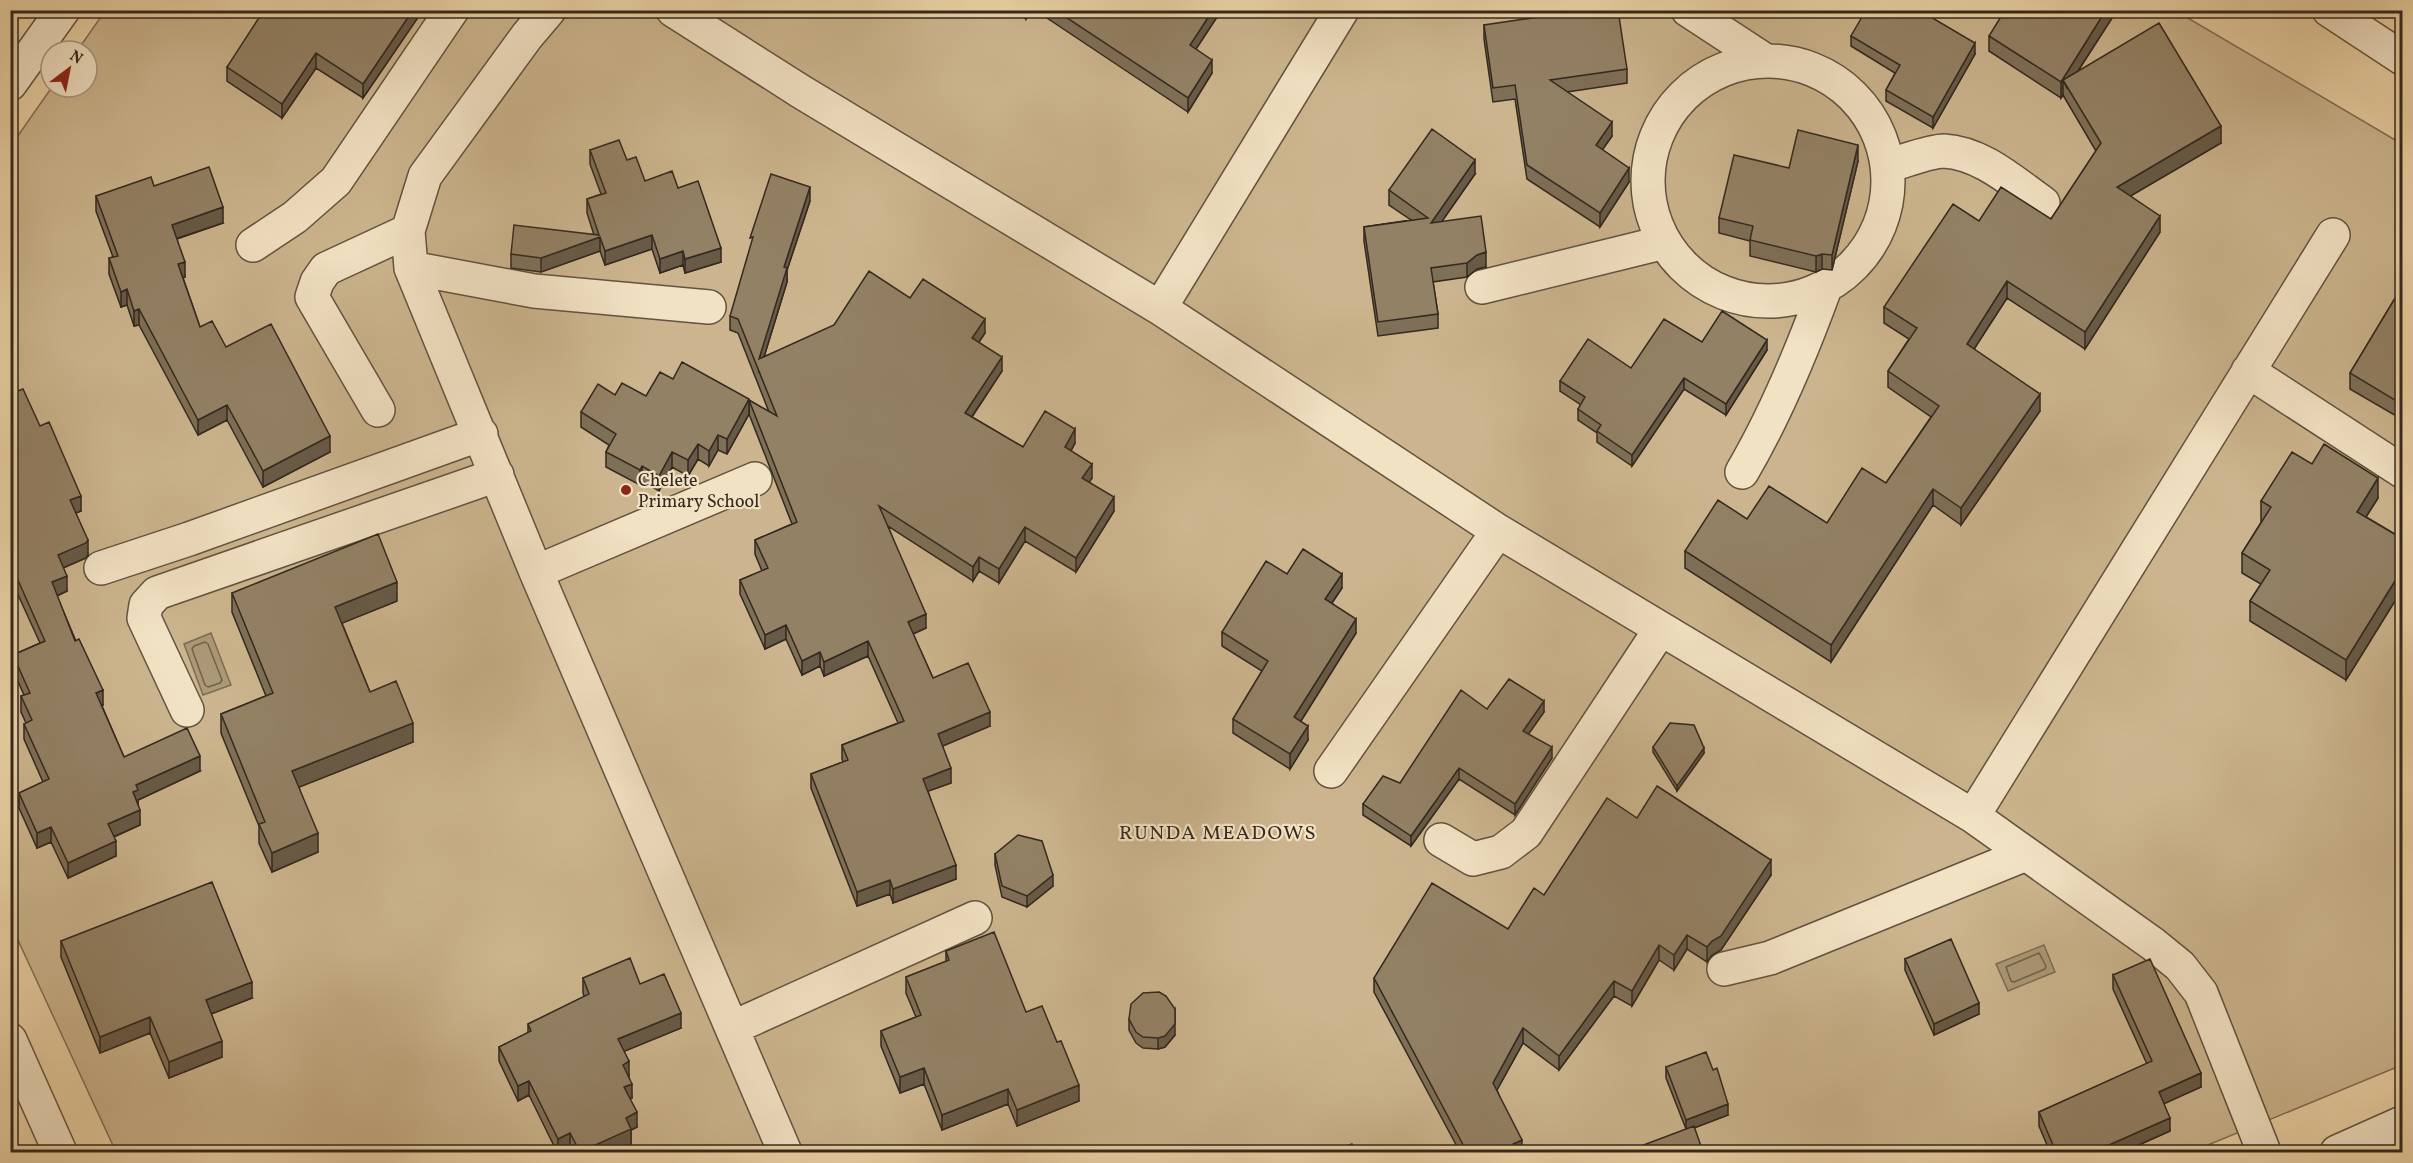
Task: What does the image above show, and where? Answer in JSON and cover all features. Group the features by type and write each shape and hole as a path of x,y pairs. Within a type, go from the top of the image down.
{"street":[{"path":"10,84 63,10"},
{"path":"253,245 295,217 336,181 452,10"},
{"path":"549,10 527,36 425,176 408,231 411,268 537,572 785,1152"},
{"path":"673,10 800,91 1160,308 1498,531 1973,816 2026,854 2180,966 2201,993 2264,1152"},
{"path":"1160,308 1342,10"},
{"path":"1688,10 1766,60 1811,69 1850,93 1877,130 1890,165 1891,185 1882,219 1860,259 1825,288 1772,302 1719,291 1675,258 1661,243 1650,211 1648,156 1671,107 1713,73 1766,60"},
{"path":"2329,10 2403,58"},
{"path":"1890,165 1942,151 1966,155 1986,164 2043,203"},
{"path":"378,410 312,297 317,282 326,269 408,231"},
{"path":"1973,816 2333,236"},
{"path":"1482,287 1661,243"},
{"path":"411,268 534,291 709,308"},
{"path":"1742,472 1764,435 1807,339 1825,288"},
{"path":"2248,371 2403,471"},
{"path":"101,568 189,539 481,434"},
{"path":"187,710 144,618 146,605 157,593 497,475"},
{"path":"537,572 756,479"},
{"path":"1331,771 1498,531"},
{"path":"1441,840 1473,860 1502,852 1526,833 1660,630"},
{"path":"1724,969 1770,958 2026,854"},
{"path":"732,1028 975,918"},
{"path":"10,1040 60,1152"},
{"path":"2337,1152 2403,1123"}],"shaded area":[{"path":"105,11 2176,11 2402,144 2402,1065 2191,1152 116,1152 11,925 10,147 44,99 99,99 99,39 85,39"}],"water":[{"path":"211,633 231,685 203,695 184,644"},
{"path":"2044,945 2055,972 2008,991 1996,964"}],"building":[{"path":"264,10 352,10 359,15 361,10 413,10 363,84 316,53 282,104 227,67"},
{"path":"1055,10 1213,10 1190,45 1212,60 1188,98"},
{"path":"1586,10 1618,10 1627,69 1550,80 1612,122 1596,145 1629,168 1600,213 1527,165 1515,85 1493,88 1484,25"},
{"path":"1866,10 1919,10 1975,43 1933,117 1886,90 1900,65 1851,36"},
{"path":"2005,10 2106,10 2061,82 1989,36"},
{"path":"2159,23 2221,126 2117,187 2160,216 2085,332 2007,281 1967,344 2040,394 1961,508 1933,489 1831,645 1685,551 1718,500 1747,519 1769,486 1827,523 1862,468 1886,483 1939,406 1888,371 1917,328 1884,307 1953,204 1979,221 2001,187 2051,219 2101,143 2063,80"},
{"path":"1432,129 1475,160 1431,223 1481,216 1486,252 1477,255 1467,263 1431,268 1438,314 1378,322 1364,227 1428,218 1389,190"},
{"path":"1798,130 1858,145 1832,255 1816,256 1750,240 1753,226 1719,218 1734,155 1789,168"},
{"path":"619,140 627,160 636,157 645,181 672,171 678,188 698,181 721,248 685,259 683,251 660,259 652,235 605,251 600,237 541,258 511,254 514,225 599,235 587,199 606,193 590,150"},
{"path":"209,167 223,207 172,225 185,262 178,264 200,327 212,321 226,347 271,324 330,436 263,471 227,405 198,420 139,309 134,311 127,289 121,292 109,258 118,256 96,196 151,177 154,186"},
{"path":"771,174 810,187 784,267 787,268 759,359 834,325 869,271 910,298 923,279 985,319 972,338 1002,357 965,413 1023,447 1045,411 1075,429 1065,447 1092,464 1082,478 1114,497 1076,558 1025,527 999,569 979,557 973,567 879,506 926,614 908,622 933,678 968,663 990,712 938,734 951,768 923,779 956,865 893,889 890,880 857,892 811,774 848,760 842,745 904,721 868,641 824,662 820,652 802,661 786,625 765,635 740,580 768,568 755,540 797,522 749,400 777,416 738,319 730,316 753,237 750,238"},
{"path":"2403,285 2403,405 2350,373"},
{"path":"1722,311 1767,340 1726,404 1684,378 1632,455 1597,431 1601,425 1578,409 1585,397 1560,381 1588,339 1631,368 1664,319 1702,342"},
{"path":"682,362 749,399 727,439 718,435 709,451 698,444 688,460 672,452 659,476 642,466 640,470 606,452 616,434 581,412 598,384 615,395 622,383 646,396 660,372 673,379"},
{"path":"23,389 40,426 49,422 81,496 70,500 88,540 58,555 67,576 52,582 75,641 79,639 103,690 96,693 124,757 187,728 200,756 136,785 138,790 133,792 140,810 108,824 116,841 68,863 51,827 37,833 19,793 49,779 24,724 32,720 21,696 30,693 13,655 45,641 10,562 10,394"},
{"path":"2324,444 2378,478 2357,512 2403,539 2403,568 2346,660 2250,601 2270,570 2242,553 2271,507 2261,501 2292,452 2312,464"},
{"path":"378,534 397,582 335,607 370,692 396,681 413,723 292,771 318,833 272,853 259,824 265,822 221,714 273,693 232,593"},
{"path":"1303,549 1342,574 1325,599 1356,619 1294,717 1308,726 1290,754 1233,719 1268,661 1222,632 1266,561 1287,574"},
{"path":"1509,679 1544,701 1523,731 1552,747 1515,804 1459,768 1411,836 1363,804 1383,776 1400,783 1461,690 1487,709"},
{"path":"1670,723 1694,725 1704,748 1677,786 1653,747"},
{"path":"1657,786 1771,860 1721,936 1707,947 1687,935 1674,955 1659,945 1632,991 1614,981 1559,1056 1523,1028 1493,1083 1522,1140 1513,1144 1517,1152 1467,1152 1374,978 1432,883 1508,929 1534,888 1544,895 1607,798 1637,818"},
{"path":"1018,835 1042,841 1053,875 1027,896 1002,886 995,854"},
{"path":"212,882 252,982 206,1000 222,1041 169,1062 150,1017 100,1037 61,941"},
{"path":"994,932 1026,1012 1042,1006 1057,1042 1061,1041 1079,1085 1017,1110 1008,1089 942,1115 924,1068 900,1077 881,1031 921,1015 906,977 949,960 946,951"},
{"path":"1951,939 1979,1003 1934,1024 1905,959"},
{"path":"630,958 640,984 664,974 681,1013 618,1039 629,1061 623,1065 632,1084 624,1087 637,1112 626,1118 631,1129 580,1152 570,1133 558,1139 529,1081 518,1086 499,1047 531,1031 528,1024 589,994 583,978"},
{"path":"2150,959 2201,1073 2159,1092 2170,1118 2093,1152 2056,1152 2039,1112 2152,1061 2113,975"},
{"path":"1159,992 1166,996 1175,1009 1175,1024 1165,1036 1143,1037 1136,1032 1129,1019 1131,1004 1143,993"},
{"path":"1706,1052 1713,1070 1717,1068 1728,1104 1686,1120 1666,1067"},
{"path":"1694,1126 1703,1152 1625,1152"},
{"path":"1352,1144 1356,1152 1333,1152 1334,1151"}],"place":[{"name":"Chelete Primary School","path":"626,490"}],"district":[{"name":"RUNDA MEADOWS","path":"1218,832"}]}
